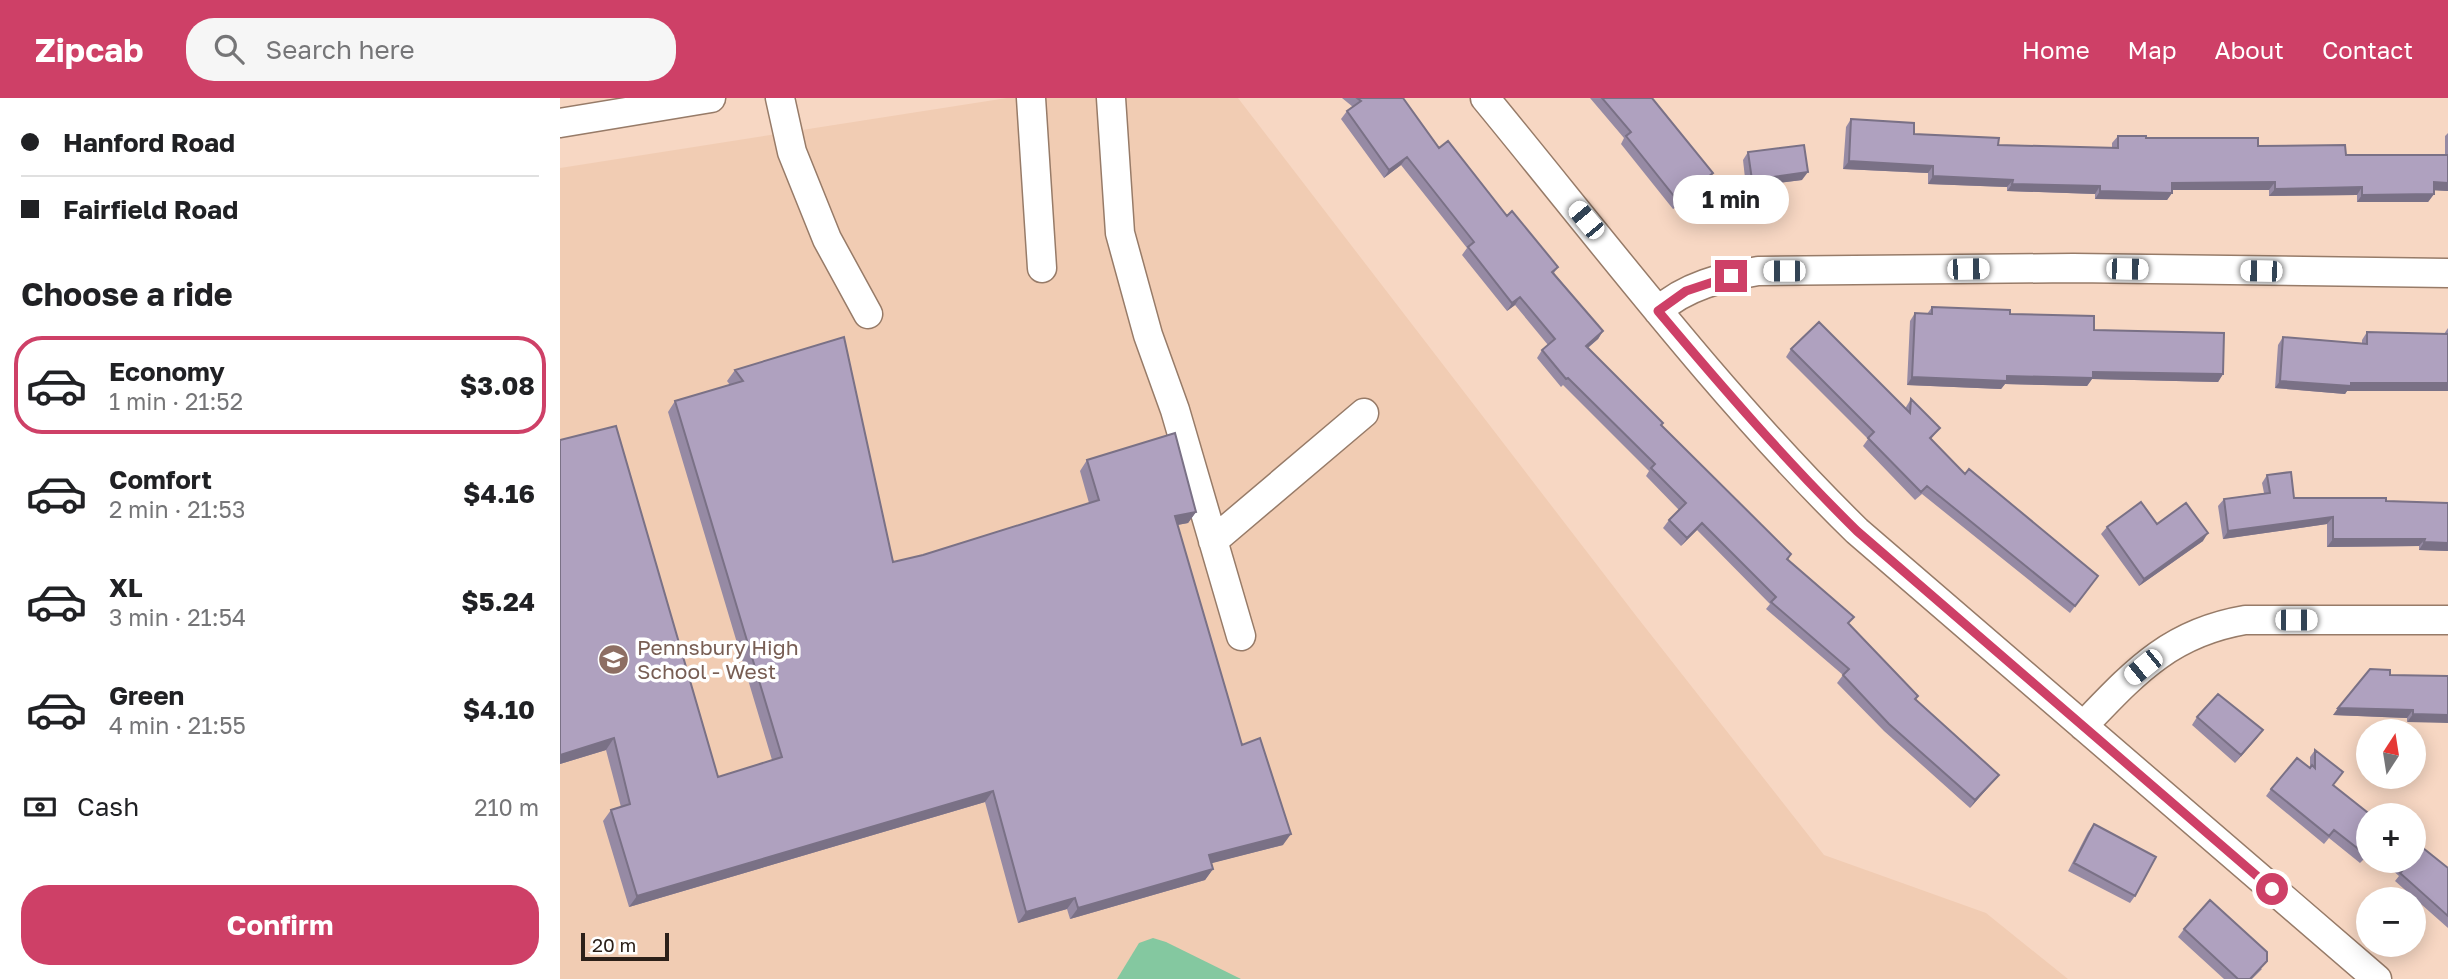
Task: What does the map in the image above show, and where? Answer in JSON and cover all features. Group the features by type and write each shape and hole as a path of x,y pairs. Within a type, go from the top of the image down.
{"street":[{"path":"560,123 711,98"},
{"path":"780,98 792,152 827,239 868,314"},
{"path":"1031,98 1042,268"},
{"path":"1111,98 1120,233 1148,335 1220,536 1241,636"},
{"path":"1485,98 1745,414 1832,506 1867,540 2377,979"},
{"path":"1658,311 1686,291 1731,276 1758,271 2073,268 2448,273"},
{"path":"1220,536 1364,413"},
{"path":"2083,726 2127,680 2158,654 2189,635 2220,625 2245,620 2448,620"}],"shaded area":[{"path":"1007,98 1238,98 1637,617 1824,855 1986,913 2068,979 560,979 560,168"}],"green space":[{"path":"1153,938 1241,979 1117,979 1139,943"}],"building":[{"path":"1357,98 1403,98 1439,148 1448,141 1507,216 1512,211 1558,267 1552,272 1603,331 1586,346 1791,554 1787,559 1854,617 1848,623 1918,696 1915,699 1999,775 1975,800 1889,724 1843,675 1849,669 1771,602 1776,597 1702,523 1687,538 1669,520 1686,503 1651,468 1655,464 1568,378 1566,379 1542,350 1555,339 1520,297 1512,303 1468,247 1474,242 1407,157 1389,170 1347,111 1361,101"},
{"path":"1602,98 1652,98 1713,173 1678,201 1626,136 1631,132"},
{"path":"1851,119 1914,123 1914,134 1999,138 1998,145 2118,148 2118,136 2258,138 2258,146 2345,145 2346,155 2448,155 2448,183 2434,182 2434,194 2362,195 2362,187 2275,189 2275,182 2172,183 2172,193 2100,191 2100,186 2012,184 2013,180 1933,176 1933,166 1849,161"},
{"path":"1804,145 1808,172 1752,180 1748,152"},
{"path":"1932,307 2010,310 2010,314 2094,316 2094,330 2224,333 2223,374 2093,372 2093,378 2007,376 2007,381 1912,377 1915,313 1932,314"},
{"path":"1819,322 1910,413 1911,399 1940,428 1930,438 1965,474 1969,469 2098,576 2075,606 1927,486 1921,492 1868,438 1874,432 1791,349"},
{"path":"2367,332 2448,334 2448,383 2351,383 2351,386 2280,381 2283,337 2367,344"},
{"path":"844,337 893,562 1099,500 1087,460 1175,433 1196,512 1175,516 1242,745 1260,738 1291,834 1209,855 1213,869 1078,908 1075,898 1026,912 993,791 637,896 611,810 630,804 614,738 560,755 560,440 616,426 718,777 782,757 675,401 743,381 735,370"},
{"path":"2291,472 2294,498 2386,498 2386,501 2448,503 2448,543 2424,542 2425,539 2333,539 2333,517 2228,531 2224,499 2270,493 2267,475"},
{"path":"2141,502 2157,524 2186,503 2208,533 2144,579 2107,527"},
{"path":"2370,669 2390,670 2390,675 2448,676 2448,715 2413,714 2413,710 2338,708"},
{"path":"2218,694 2263,730 2241,755 2197,717"},
{"path":"2315,750 2343,772 2333,785 2356,803 2356,847 2334,830 2329,836 2271,789 2297,758 2310,768 2312,765 2315,768"},
{"path":"2094,824 2156,857 2135,896 2074,863"},
{"path":"2426,850 2448,868 2448,916 2426,896 2426,887 2416,887 2400,873 2426,873"},
{"path":"2210,900 2267,952 2267,961 2250,979 2238,979 2184,929"}],"place":[{"name":"Pennsbury High School - West","path":"614,659"}],"route":[{"path":"1731,276 1686,291 1658,311 1745,414 1807,482 1857,531 2272,889"}]}
